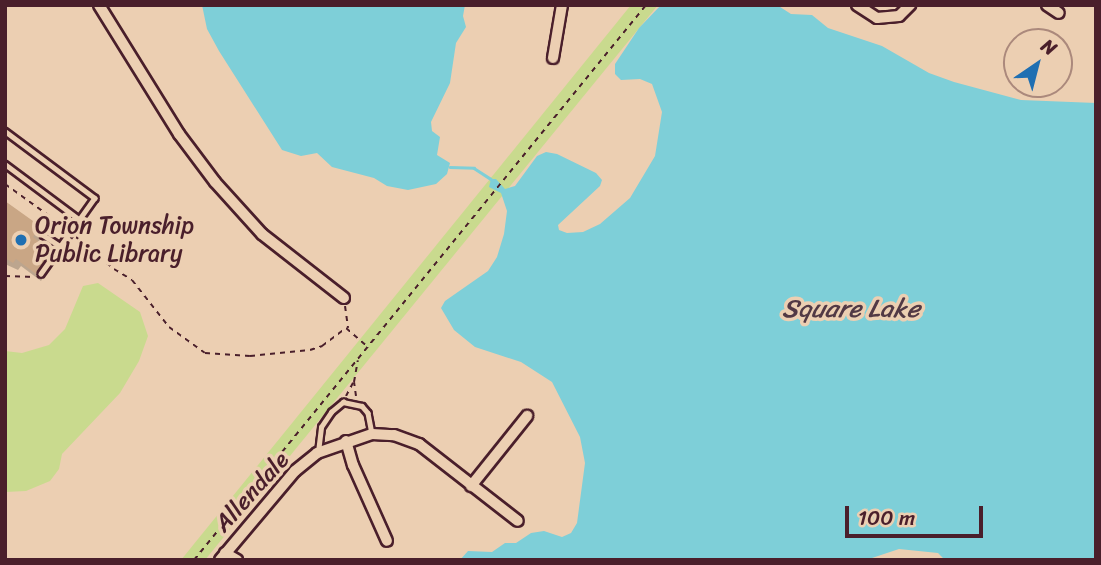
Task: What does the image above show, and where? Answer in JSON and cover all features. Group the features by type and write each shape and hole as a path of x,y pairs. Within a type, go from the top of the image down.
{"street":[{"path":"99,5 179,134 229,199 262,234 344,298"},
{"path":"553,58 562,5"},
{"path":"857,5 877,18 899,16 910,5"},
{"path":"1047,5 1059,13"},
{"path":"471,486 527,416"},
{"path":"372,434 411,439 518,522"},
{"name":"Allendale","path":"223,557 295,471 317,453 372,434"},
{"path":"346,441 353,465 387,541"},
{"path":"223,557 237,560"}],"lane":[{"path":"6,134 95,198 41,274"},
{"path":"5,164 80,220"},
{"path":"43,235 61,246"},
{"path":"317,453 321,427 342,402 357,403 368,413 372,434"}],"path":[{"path":"194,560 646,5"},
{"path":"5,184 71,232 114,269 132,279 169,327 205,353 250,356 294,353 322,346 344,328 349,329"},
{"path":"5,276 30,279 41,274"},
{"path":"344,298 349,329 368,347"},
{"path":"357,403 354,382 358,359"},
{"path":"342,402 354,382"}],"green space":[{"path":"631,5 658,5 205,560 181,560"},
{"path":"98,283 140,312 148,336 139,361 120,393 62,454 59,469 50,481 26,491 5,492 5,351 22,353 49,345 65,329 83,286"}],"water":[{"path":"202,5 465,5 463,16 466,27 456,43 450,83 431,122 432,131 440,137 437,155 450,163 447,174 436,184 408,190 387,186 374,178 332,167 317,153 301,156 282,150 219,51 207,29"},
{"name":"Square Lake","path":"661,5 777,5 791,14 812,15 828,28 882,46 929,73 1003,95 1003,98 1096,103 1096,560 945,560 938,553 899,549 866,560 460,560 468,551 492,552 505,543 516,543 531,533 544,531 562,537 571,533 577,523 585,463 580,437 552,382 521,362 475,347 454,330 441,308 445,301 488,271 497,257 507,211 501,193 489,187 491,179 496,179 505,189 515,186 537,156 546,152 557,154 596,173 602,180 600,186 558,225 559,230 567,233 583,232 600,224 630,198 655,156 662,112 652,84 640,79 621,80 615,74 615,64 639,28"}],"building":[{"name":"Orion Township Public Library","path":"5,201 40,226 33,237 42,244 38,250 47,257 36,274 16,259 13,263 5,258"}],"waterway":[{"path":"450,167 474,168 491,179"}],"place":[{"name":"Orion Township Public Library","path":"21,240"}]}
